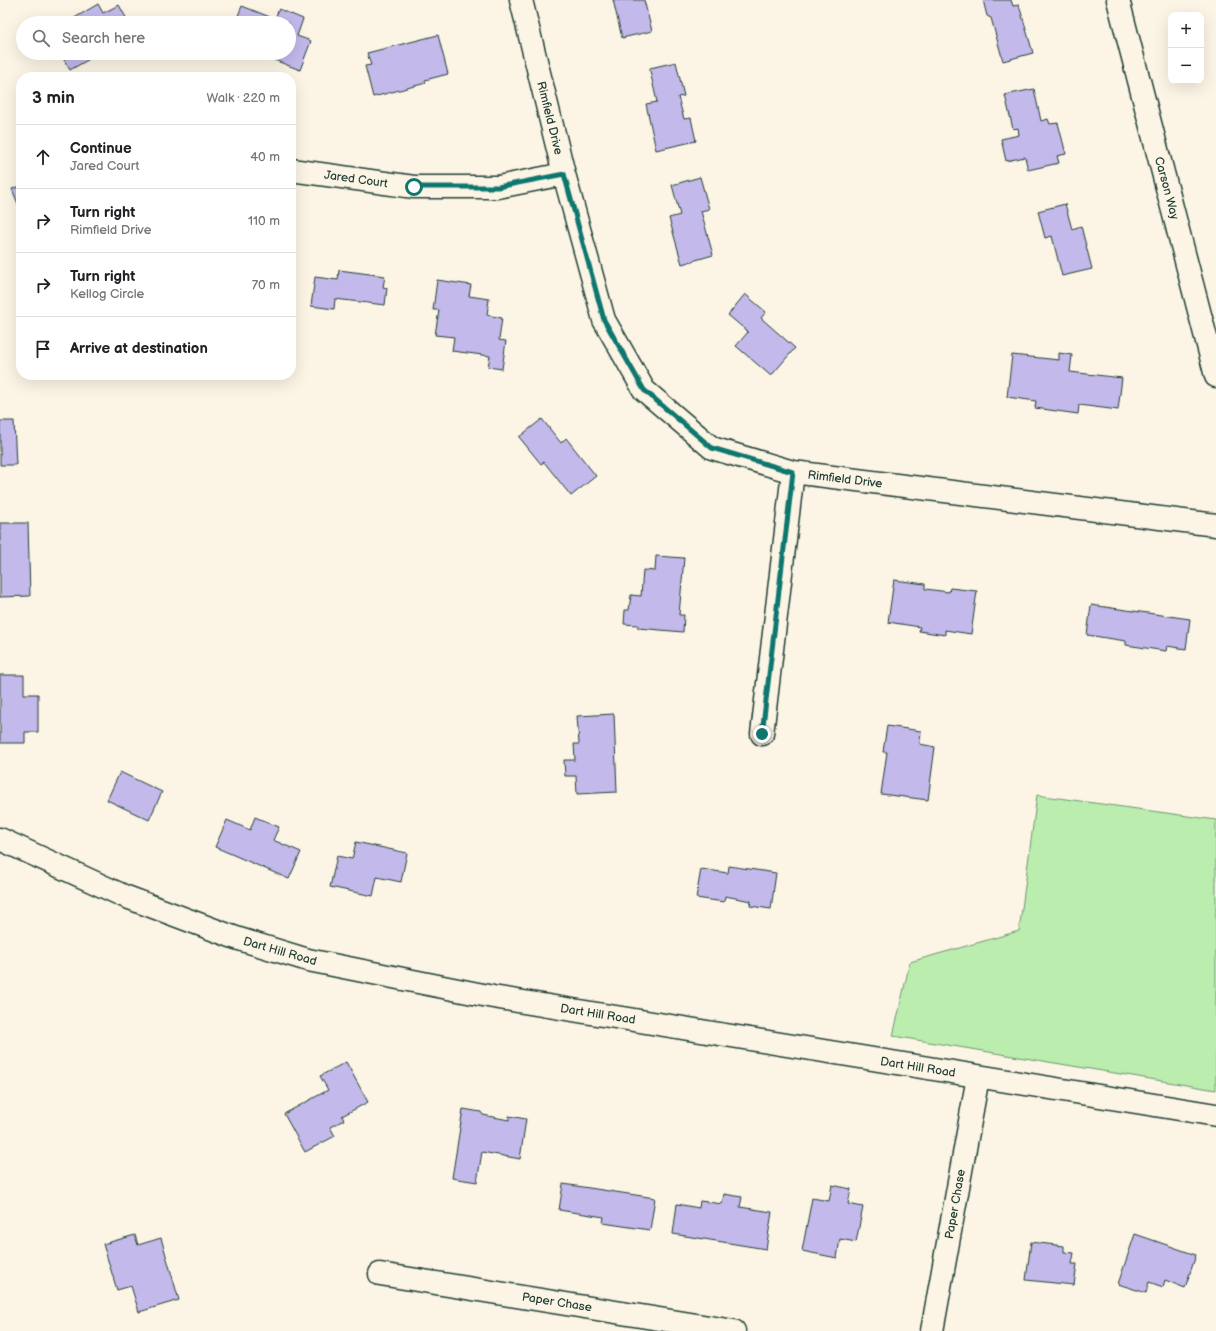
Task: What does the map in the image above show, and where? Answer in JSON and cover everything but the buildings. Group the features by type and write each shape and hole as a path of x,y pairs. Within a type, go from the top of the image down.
{"street":[{"name":"Rimfield Drive","path":"521,0 564,174 604,320 644,390 712,448 793,472 1216,525"},
{"name":"Carson Way","path":"1118,0 1216,376"},
{"name":"Jared Court","path":"296,171 414,187 498,187 564,174"},
{"path":"762,734 793,472"},
{"name":"Dart Hill Road","path":"0,839 124,896 236,938 308,960 493,997 1216,1115"},
{"name":"Paper Chase","path":"932,1331 978,1077"},
{"name":"Paper Chase","path":"380,1274 734,1331"}],"green space":[{"path":"1037,795 1216,820 1216,1090 893,1036 910,962 1019,931"}],"route":[{"path":"414,187 498,187 564,174 604,320 644,390 712,448 793,472 762,734"}]}
